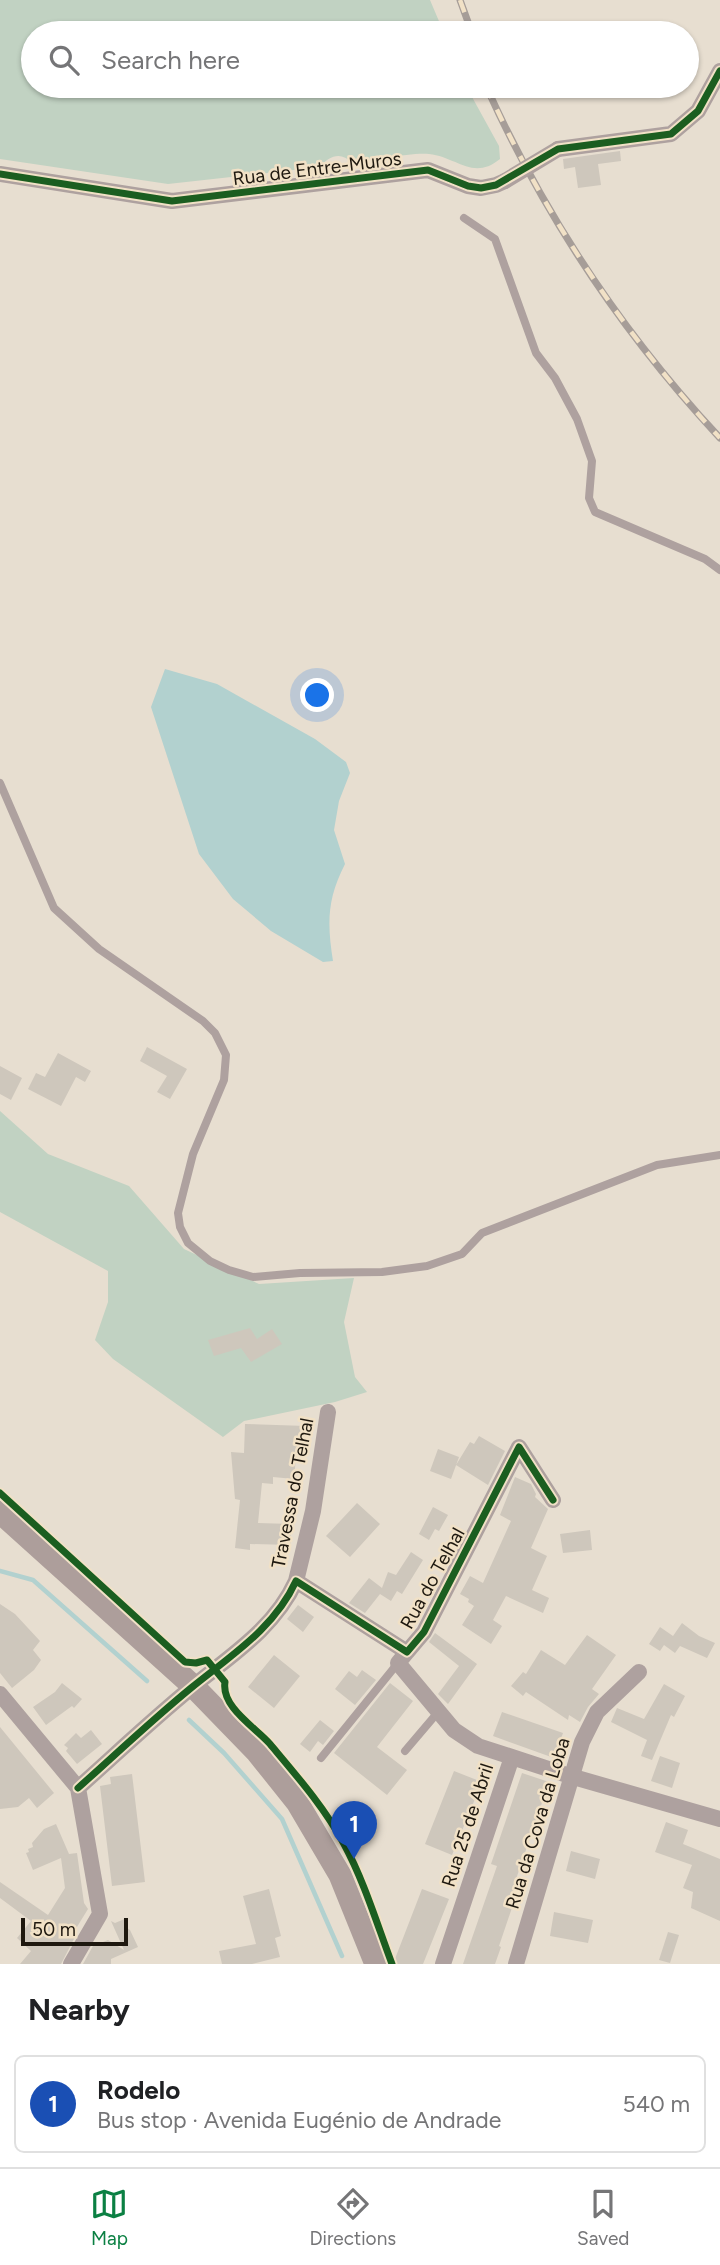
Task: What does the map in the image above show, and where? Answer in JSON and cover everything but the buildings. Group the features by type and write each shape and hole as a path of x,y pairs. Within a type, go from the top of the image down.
{"main road":[{"path":"0,1512 193,1686 257,1752 297,1802 340,1875 376,1964"}],"street":[{"name":"Rua de Entre-Muros","path":"0,174 172,201 428,170 468,186 496,186 558,149 671,134 698,111 720,71"},
{"name":"Travessa do Telhal","path":"296,1581 313,1511 328,1412"},
{"name":"Rua do Telhal","path":"296,1581 402,1658 424,1632 519,1447 553,1500"},
{"path":"78,1788 193,1686 249,1644 289,1597 296,1581"},
{"path":"402,1658 454,1730 478,1746 512,1757"},
{"name":"Rua da Cova da Loba","path":"516,1964 582,1742 597,1712 639,1672"},
{"path":"0,1694 78,1788 100,1914 71,1964"},
{"name":"Rua 25 de Abril","path":"443,1964 512,1757 720,1819"}],"lane":[{"path":"464,218 495,239 536,353 555,378 577,419 592,461 589,498 595,512 705,559 720,570"},
{"path":"0,783 54,908 99,949 203,1021 215,1033 226,1055 223,1080 193,1154 178,1213 180,1227 188,1243 210,1261 253,1277 300,1273 383,1272 428,1266 462,1254 482,1233 657,1165 720,1155"},
{"path":"321,1758 402,1658"},
{"path":"405,1751 439,1712"}],"green space":[{"path":"0,0 430,0 439,21 21,21 21,98 473,98 499,146 500,159 481,168 473,168 429,154 402,155 352,163 344,157 335,156 320,167 168,184 0,159"},
{"path":"0,1111 48,1154 129,1186 184,1249 259,1284 354,1278 344,1322 355,1377 367,1392 335,1402 244,1421 223,1437 113,1359 95,1340 108,1302 108,1271 0,1212"}],"water":[{"path":"165,669 217,684 315,739 346,762 350,773 339,801 334,830 345,864 330,911 333,961 323,962 271,931 233,899 199,854 151,707"}],"waterway":[{"path":"0,1571 33,1580 147,1681"},
{"path":"189,1720 224,1753 282,1819 342,1956"}],"railway":[{"path":"460,0 468,21"},
{"path":"492,98 534,181 589,272 651,358 720,438"}],"cycle path":[{"path":"0,174 172,201 428,170 468,186 481,188 496,185 558,149 671,134 698,111 720,71"},
{"path":"78,1788 176,1700 263,1628 287,1598 296,1581 407,1652 424,1632 519,1447 553,1500"},
{"path":"0,1493 185,1662 207,1660 225,1682 228,1700 240,1716 270,1744 310,1792 336,1831 358,1873 392,1964"}],"place":[{"name":"Rodelo","path":"354,1859"}]}
